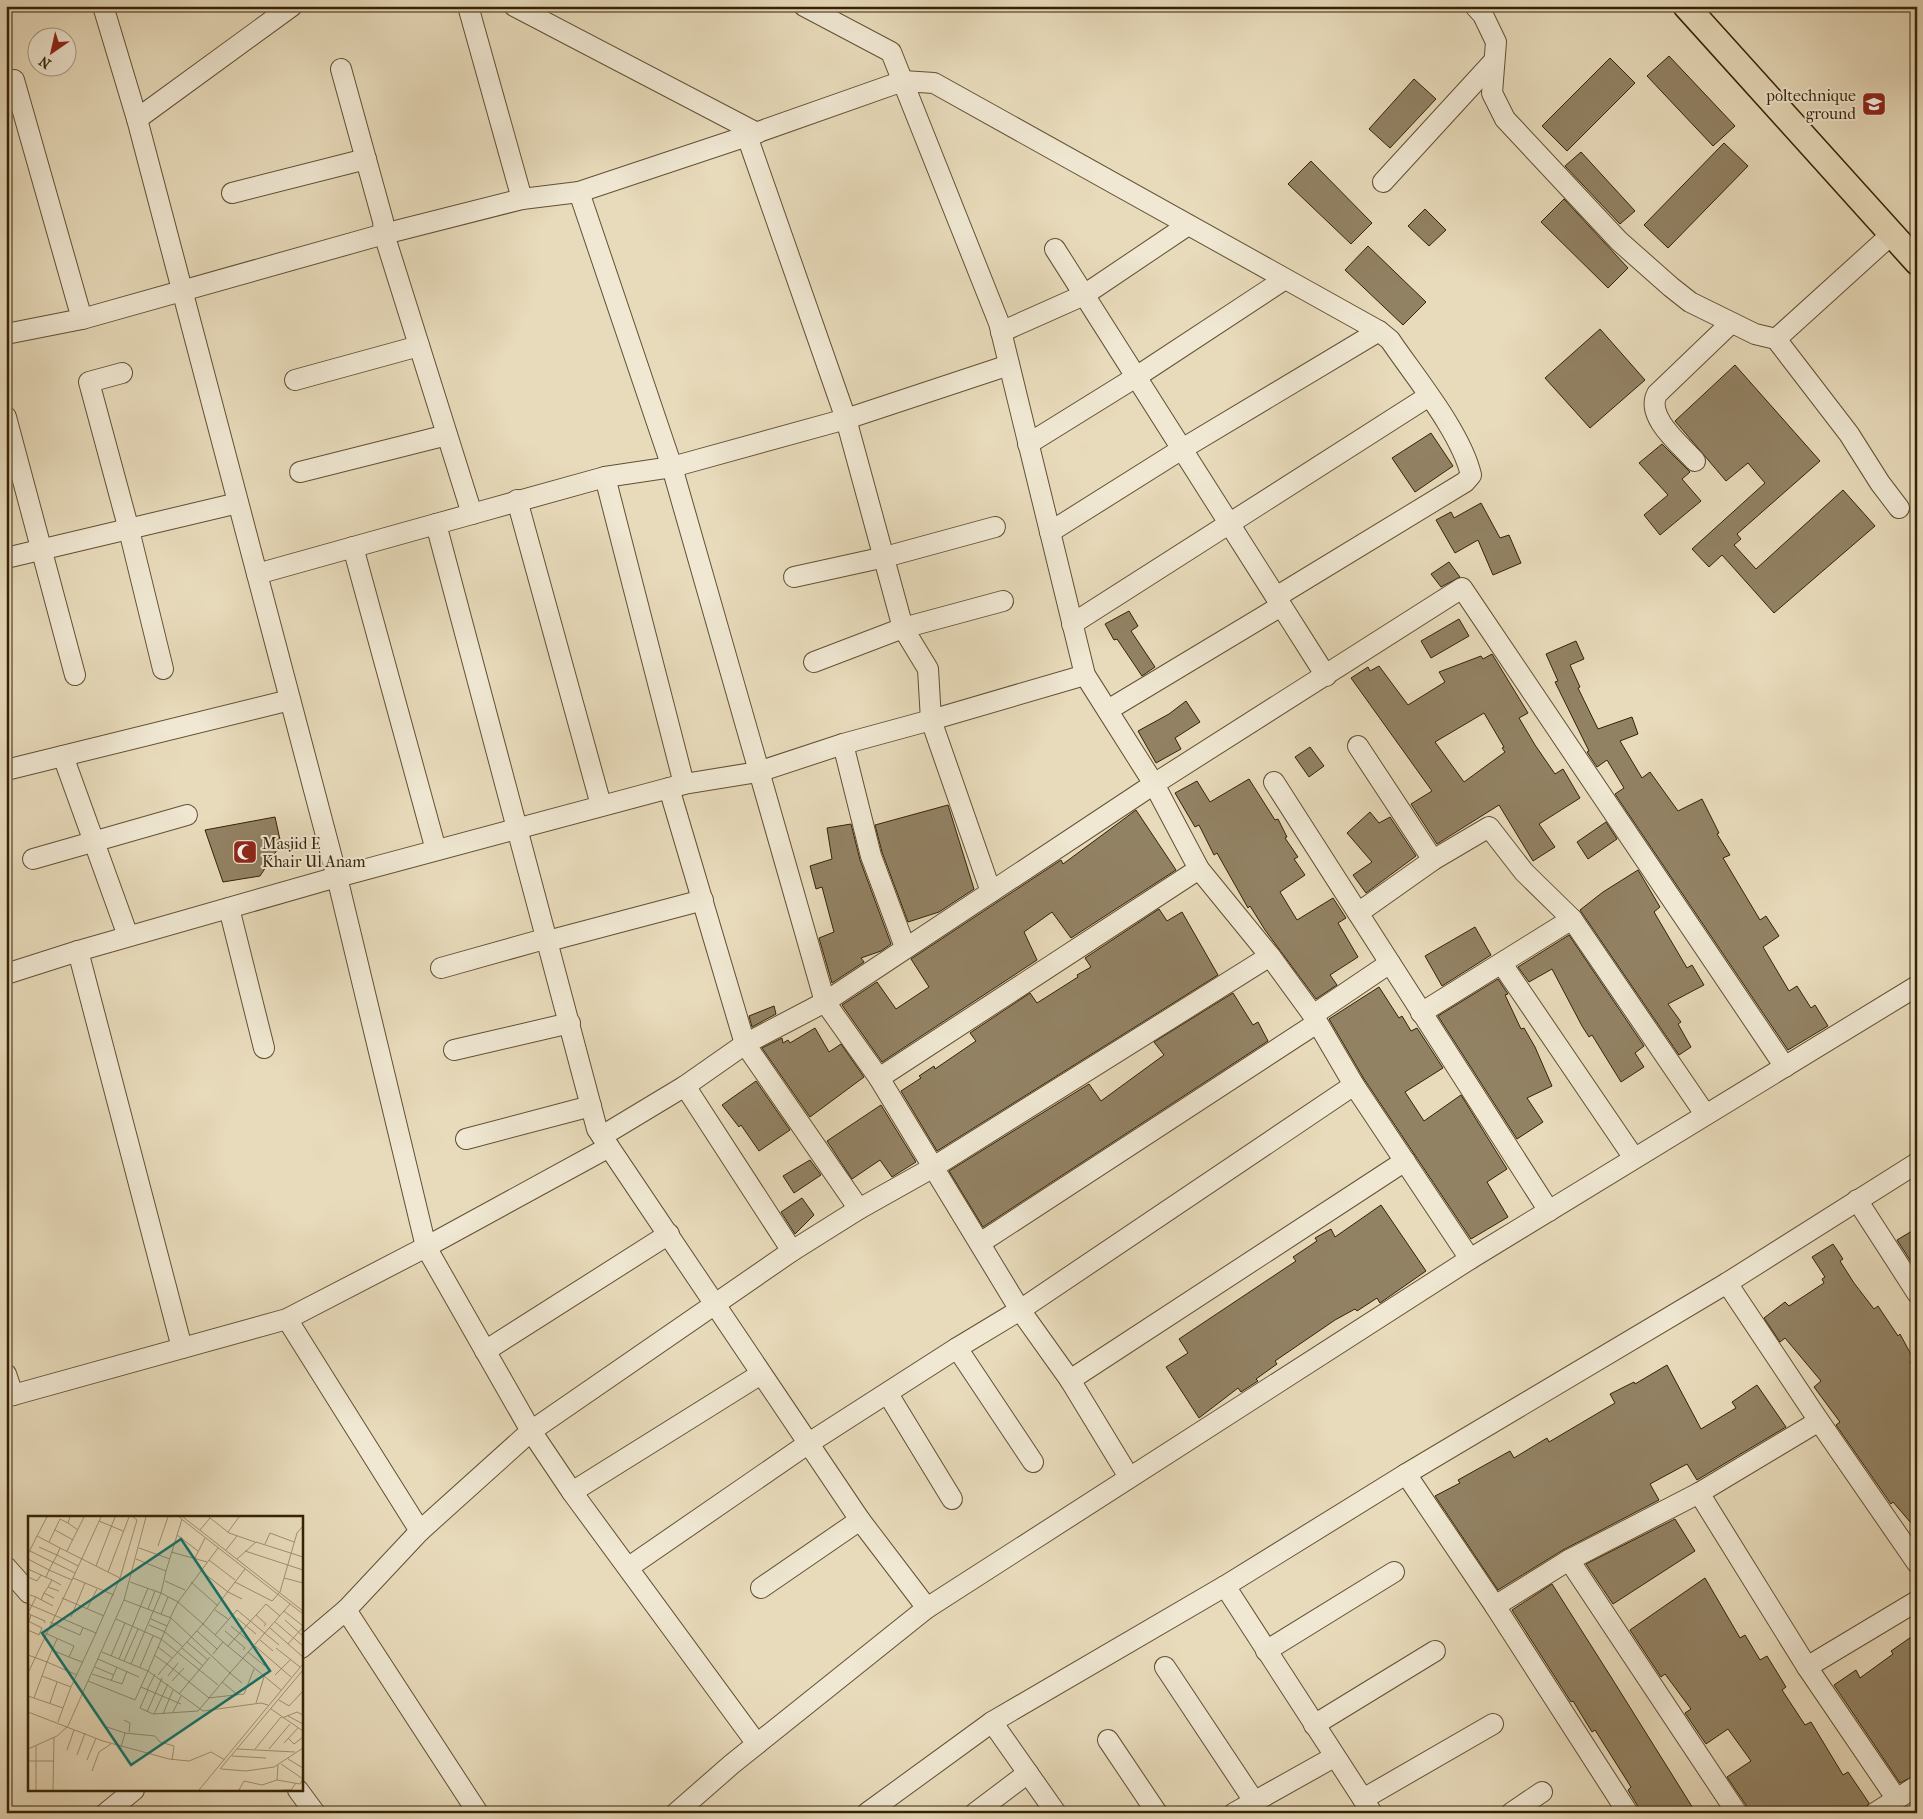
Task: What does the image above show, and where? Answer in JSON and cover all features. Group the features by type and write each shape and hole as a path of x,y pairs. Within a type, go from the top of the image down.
{"main road":[{"path":"1686,6 1893,233 1917,262"}],"street":[{"path":"103,6 137,119 337,877 426,1247 531,1431 572,1492 629,1567 757,1744"},
{"path":"137,119 292,6"},
{"path":"468,6 522,199"},
{"path":"514,6 752,135 846,419 903,628 928,669 931,720 992,892"},
{"path":"804,6 891,52 1001,332 1085,675 1154,784 1199,869 1270,956 1315,1019 1354,1085 1470,1259"},
{"path":"1475,6 1483,15 1496,42 1492,94 1505,119 1619,241 1690,302 1762,337 1776,340 1849,434 1880,483 1899,508"},
{"path":"1383,182 1494,61"},
{"path":"341,69 384,221 384,234 472,514"},
{"path":"14,80 82,319"},
{"path":"6,334 82,319 384,234 522,199 579,192 752,135 903,81 934,83 1379,331 1390,340 1429,396 1468,462 1471,475 1465,482 1108,710"},
{"path":"232,193 366,159"},
{"path":"579,192 672,467 825,1002 879,1078 1020,1310 1070,1380 1130,1477"},
{"path":"1001,332 1084,294 1188,225"},
{"path":"1776,340 1893,233"},
{"path":"1055,249 1326,676"},
{"path":"1028,444 1136,377 1284,278"},
{"path":"1695,461 1659,420 1654,412 1654,401 1657,394 1732,323"},
{"path":"1050,532 1182,449 1379,331"},
{"path":"295,380 420,346"},
{"path":"256,574 517,500 605,477 672,467 846,419 1009,365"},
{"path":"122,373 89,382 129,530 163,669"},
{"path":"1072,624 1429,396"},
{"path":"6,417 75,675"},
{"path":"300,472 447,435"},
{"path":"605,477 703,900 745,1044 858,1210"},
{"path":"517,500 601,805"},
{"path":"6,558 238,503"},
{"path":"436,524 519,828 597,1129 860,1520 927,1608"},
{"path":"794,577 884,557 995,526"},
{"path":"353,547 436,850"},
{"path":"6,1374 10,1396 287,1319 426,1247 606,1141 745,1044 825,1002 905,947 992,892 1154,784 1462,588 1785,1066"},
{"path":"814,662 903,628 1003,601"},
{"path":"6,974 128,936 601,805 677,786 758,772 842,744 1085,675"},
{"path":"6,770 290,700"},
{"path":"842,744 871,856 905,947"},
{"path":"1358,746 1433,860"},
{"path":"64,756 128,936"},
{"path":"1274,782 1549,1211"},
{"path":"33,859 187,815"},
{"path":"1358,913 1433,860 1490,827 1524,872 1572,919 1705,1114"},
{"path":"879,1078 1199,869"},
{"path":"441,968 703,900"},
{"path":"229,908 264,1048"},
{"path":"1421,1013 1572,919"},
{"path":"78,951 182,1348"},
{"path":"302,1647 346,1610 420,1531 531,1431 715,1302 792,1251 858,1210 932,1168 1270,956"},
{"path":"980,1243 1315,1019 1390,962"},
{"path":"1502,964 1634,1158"},
{"path":"676,1813 757,1744 927,1608 1470,1259 1917,986"},
{"path":"454,1050 570,1023"},
{"path":"629,1567 809,1443 1020,1310 1354,1085"},
{"path":"685,1086 792,1251"},
{"path":"466,1139 592,1106"},
{"path":"1070,1380 1405,1161"},
{"path":"867,1813 992,1722 1225,1586 1406,1474 1727,1283 1917,1163"},
{"path":"1857,1200 1917,1293"},
{"path":"485,1351 669,1234"},
{"path":"1727,1283 1917,1563"},
{"path":"287,1319 420,1531"},
{"path":"957,1348 1033,1462"},
{"path":"572,1492 762,1374"},
{"path":"888,1394 952,1499"},
{"path":"1496,1606 1569,1560 1699,1493 1819,1421"},
{"path":"1406,1474 1496,1606 1628,1813"},
{"path":"1699,1493 1807,1667 1896,1798"},
{"path":"761,1588 860,1520"},
{"path":"1569,1560 1737,1813"},
{"path":"6,1567 28,1592"},
{"path":"1266,1650 1394,1572"},
{"path":"1225,1586 1367,1806 1493,1724"},
{"path":"1807,1667 1917,1602"},
{"path":"346,1610 478,1813"},
{"path":"1314,1725 1436,1651"},
{"path":"1165,1668 1254,1801"},
{"path":"992,1722 1056,1813"},
{"path":"1108,1740 1157,1813"},
{"path":"1234,1813 1334,1757"},
{"path":"975,1813 1028,1773"},
{"path":"1875,1813 1917,1786"},
{"path":"106,1813 132,1792"},
{"path":"299,1792 315,1813"},
{"path":"1511,1813 1542,1792"}],"building":[{"path":"1669,56 1735,126 1713,146 1647,76"},
{"path":"1610,58 1635,83 1567,151 1542,126"},
{"path":"1414,79 1436,99 1390,148 1369,129"},
{"path":"1724,143 1748,166 1668,248 1644,225"},
{"path":"1581,152 1635,211 1620,224 1565,166"},
{"path":"1311,161 1372,223 1351,244 1288,184"},
{"path":"1564,199 1628,268 1608,288 1541,222"},
{"path":"1425,209 1446,230 1429,246 1408,226"},
{"path":"1368,246 1426,302 1403,325 1345,270"},
{"path":"1600,329 1645,380 1590,428 1545,378"},
{"path":"1735,365 1820,461 1737,534 1741,539 1734,545 1756,569 1843,490 1875,526 1774,613 1722,555 1709,567 1692,549 1765,483 1748,463 1726,481 1675,421"},
{"path":"1431,433 1453,466 1415,492 1392,458"},
{"path":"1662,444 1690,472 1682,479 1701,501 1660,535 1644,515 1668,495 1639,463"},
{"path":"1481,503 1500,538 1509,535 1521,563 1493,575 1478,540 1455,553 1436,520 1451,512 1454,518"},
{"path":"1449,562 1460,577 1441,587 1431,574"},
{"path":"1129,611 1138,626 1131,631 1155,667 1142,676 1117,639 1114,640 1105,624"},
{"path":"1459,619 1469,636 1431,658 1421,641"},
{"path":"1576,641 1584,659 1570,665 1580,687 1578,688 1598,729 1632,717 1638,734 1620,741 1642,778 1650,772 1678,811 1702,799 1719,833 1717,834 1730,855 1723,858 1760,920 1766,916 1779,936 1763,947 1789,991 1797,986 1811,1008 1815,1005 1828,1026 1788,1050 1615,794 1624,788 1607,760 1597,767 1587,752 1589,751 1555,682 1558,681 1546,654"},
{"path":"1492,654 1528,713 1519,718 1535,745 1555,774 1563,769 1580,798 1539,824 1555,847 1533,861 1499,805 1437,844 1411,804 1432,791 1351,678 1368,667 1370,671 1379,666 1408,705 1445,682 1439,672 1481,656 1483,659","holes":["1484,713 1504,747 1502,748 1505,752 1464,782 1435,742"]},
{"path":"1186,701 1200,722 1175,738 1181,749 1156,763 1138,731 1169,714"},
{"path":"1310,747 1324,766 1309,777 1295,757"},
{"path":"1249,779 1275,820 1278,819 1287,837 1285,838 1298,857 1294,859 1305,875 1280,892 1297,920 1333,898 1346,918 1338,923 1358,957 1330,975 1337,985 1316,999 1265,930 1250,906 1248,908 1217,853 1214,855 1199,825 1195,827 1175,793 1197,781 1210,802"},
{"path":"948,805 974,889 939,912 908,922 882,852 875,825"},
{"path":"1136,810 1176,870 1071,938 1052,912 1024,932 1037,960 882,1062 842,1005 877,982 896,1009 929,987 911,959 1061,860 1063,864"},
{"path":"1370,812 1379,823 1390,817 1416,856 1366,893 1353,875 1372,862 1347,833"},
{"path":"275,817 281,844 260,876 223,882 205,830"},
{"path":"1606,822 1617,839 1588,859 1577,842"},
{"path":"851,824 860,860 891,944 881,951 861,958 864,962 832,983 819,938 834,932 822,887 816,889 810,866 832,859 827,828"},
{"path":"1638,870 1660,907 1654,912 1687,968 1692,965 1704,985 1668,1004 1681,1022 1678,1024 1691,1047 1679,1055 1580,910 1603,892"},
{"path":"1159,909 1167,921 1182,912 1218,975 937,1151 901,1091 921,1078 919,1076 934,1066 935,1069 976,1041 970,1033 1030,993 1037,1003 1078,977 1077,975 1091,967 1085,958"},
{"path":"1475,927 1491,955 1442,986 1425,956"},
{"path":"1569,935 1644,1046 1635,1053 1644,1067 1621,1082 1592,1035 1589,1037 1582,1026 1552,969 1529,982 1518,967"},
{"path":"1498,979 1508,994 1505,995 1521,1029 1524,1028 1535,1047 1552,1086 1527,1098 1543,1122 1517,1139 1438,1016"},
{"path":"1379,987 1399,1018 1402,1016 1411,1031 1417,1028 1443,1068 1405,1092 1424,1121 1461,1095 1507,1169 1487,1182 1508,1217 1471,1239 1364,1079 1329,1019"},
{"path":"1233,993 1253,1025 1258,1022 1268,1041 983,1227 949,1171 1089,1084 1101,1101 1164,1055 1154,1042"},
{"path":"774,1006 776,1014 752,1027 749,1016"},
{"path":"815,1028 829,1052 841,1044 864,1077 810,1117 762,1048 782,1038 783,1043 788,1040 790,1043"},
{"path":"756,1081 790,1130 759,1151 741,1125 739,1127 722,1105"},
{"path":"881,1105 916,1162 892,1177 880,1160 852,1179 827,1141"},
{"path":"810,1160 821,1175 794,1193 783,1176"},
{"path":"802,1198 814,1215 795,1234 781,1212"},
{"path":"1381,1205 1426,1271 1380,1303 1377,1298 1357,1311 1355,1309 1335,1320 1275,1361 1277,1364 1256,1379 1258,1381 1241,1392 1238,1388 1199,1418 1166,1367 1188,1353 1179,1339 1296,1261 1293,1257 1317,1241 1315,1238 1331,1229 1335,1237"},
{"path":"1917,1228 1917,1271 1897,1240"},
{"path":"1833,1244 1843,1259 1840,1261 1854,1283 1874,1309 1878,1306 1898,1336 1900,1334 1914,1360 1910,1362 1917,1373 1917,1530 1893,1502 1891,1504 1836,1425 1840,1422 1814,1387 1821,1381 1785,1338 1780,1342 1764,1318 1785,1302 1789,1306 1824,1283 1822,1279 1825,1277 1812,1257"},
{"path":"1667,1365 1701,1429 1736,1408 1732,1402 1757,1385 1786,1427 1697,1480 1687,1464 1650,1484 1659,1500 1563,1550 1498,1590 1435,1496 1460,1483 1458,1480 1510,1451 1514,1458 1547,1438 1549,1442 1615,1403 1610,1394 1634,1382 1635,1384"},
{"path":"1675,1519 1695,1551 1613,1604 1586,1564"},
{"path":"1705,1578 1740,1638 1745,1635 1760,1660 1767,1656 1786,1687 1782,1690 1805,1725 1811,1722 1843,1775 1848,1772 1869,1803 1863,1813 1751,1813 1727,1777 1751,1761 1728,1729 1706,1744 1685,1713 1691,1709 1665,1674 1661,1677 1630,1630"},
{"path":"1552,1584 1696,1813 1642,1813 1628,1790 1631,1787 1595,1730 1592,1732 1573,1701 1571,1702 1512,1610"},
{"path":"1917,1633 1917,1774 1900,1783 1834,1685 1856,1670 1860,1678 1893,1654 1891,1651"}],"place":[{"name":"poltechnique ground","path":"1874,104"},
{"name":"Masjid E Khair Ul Anam","path":"245,852"}]}
